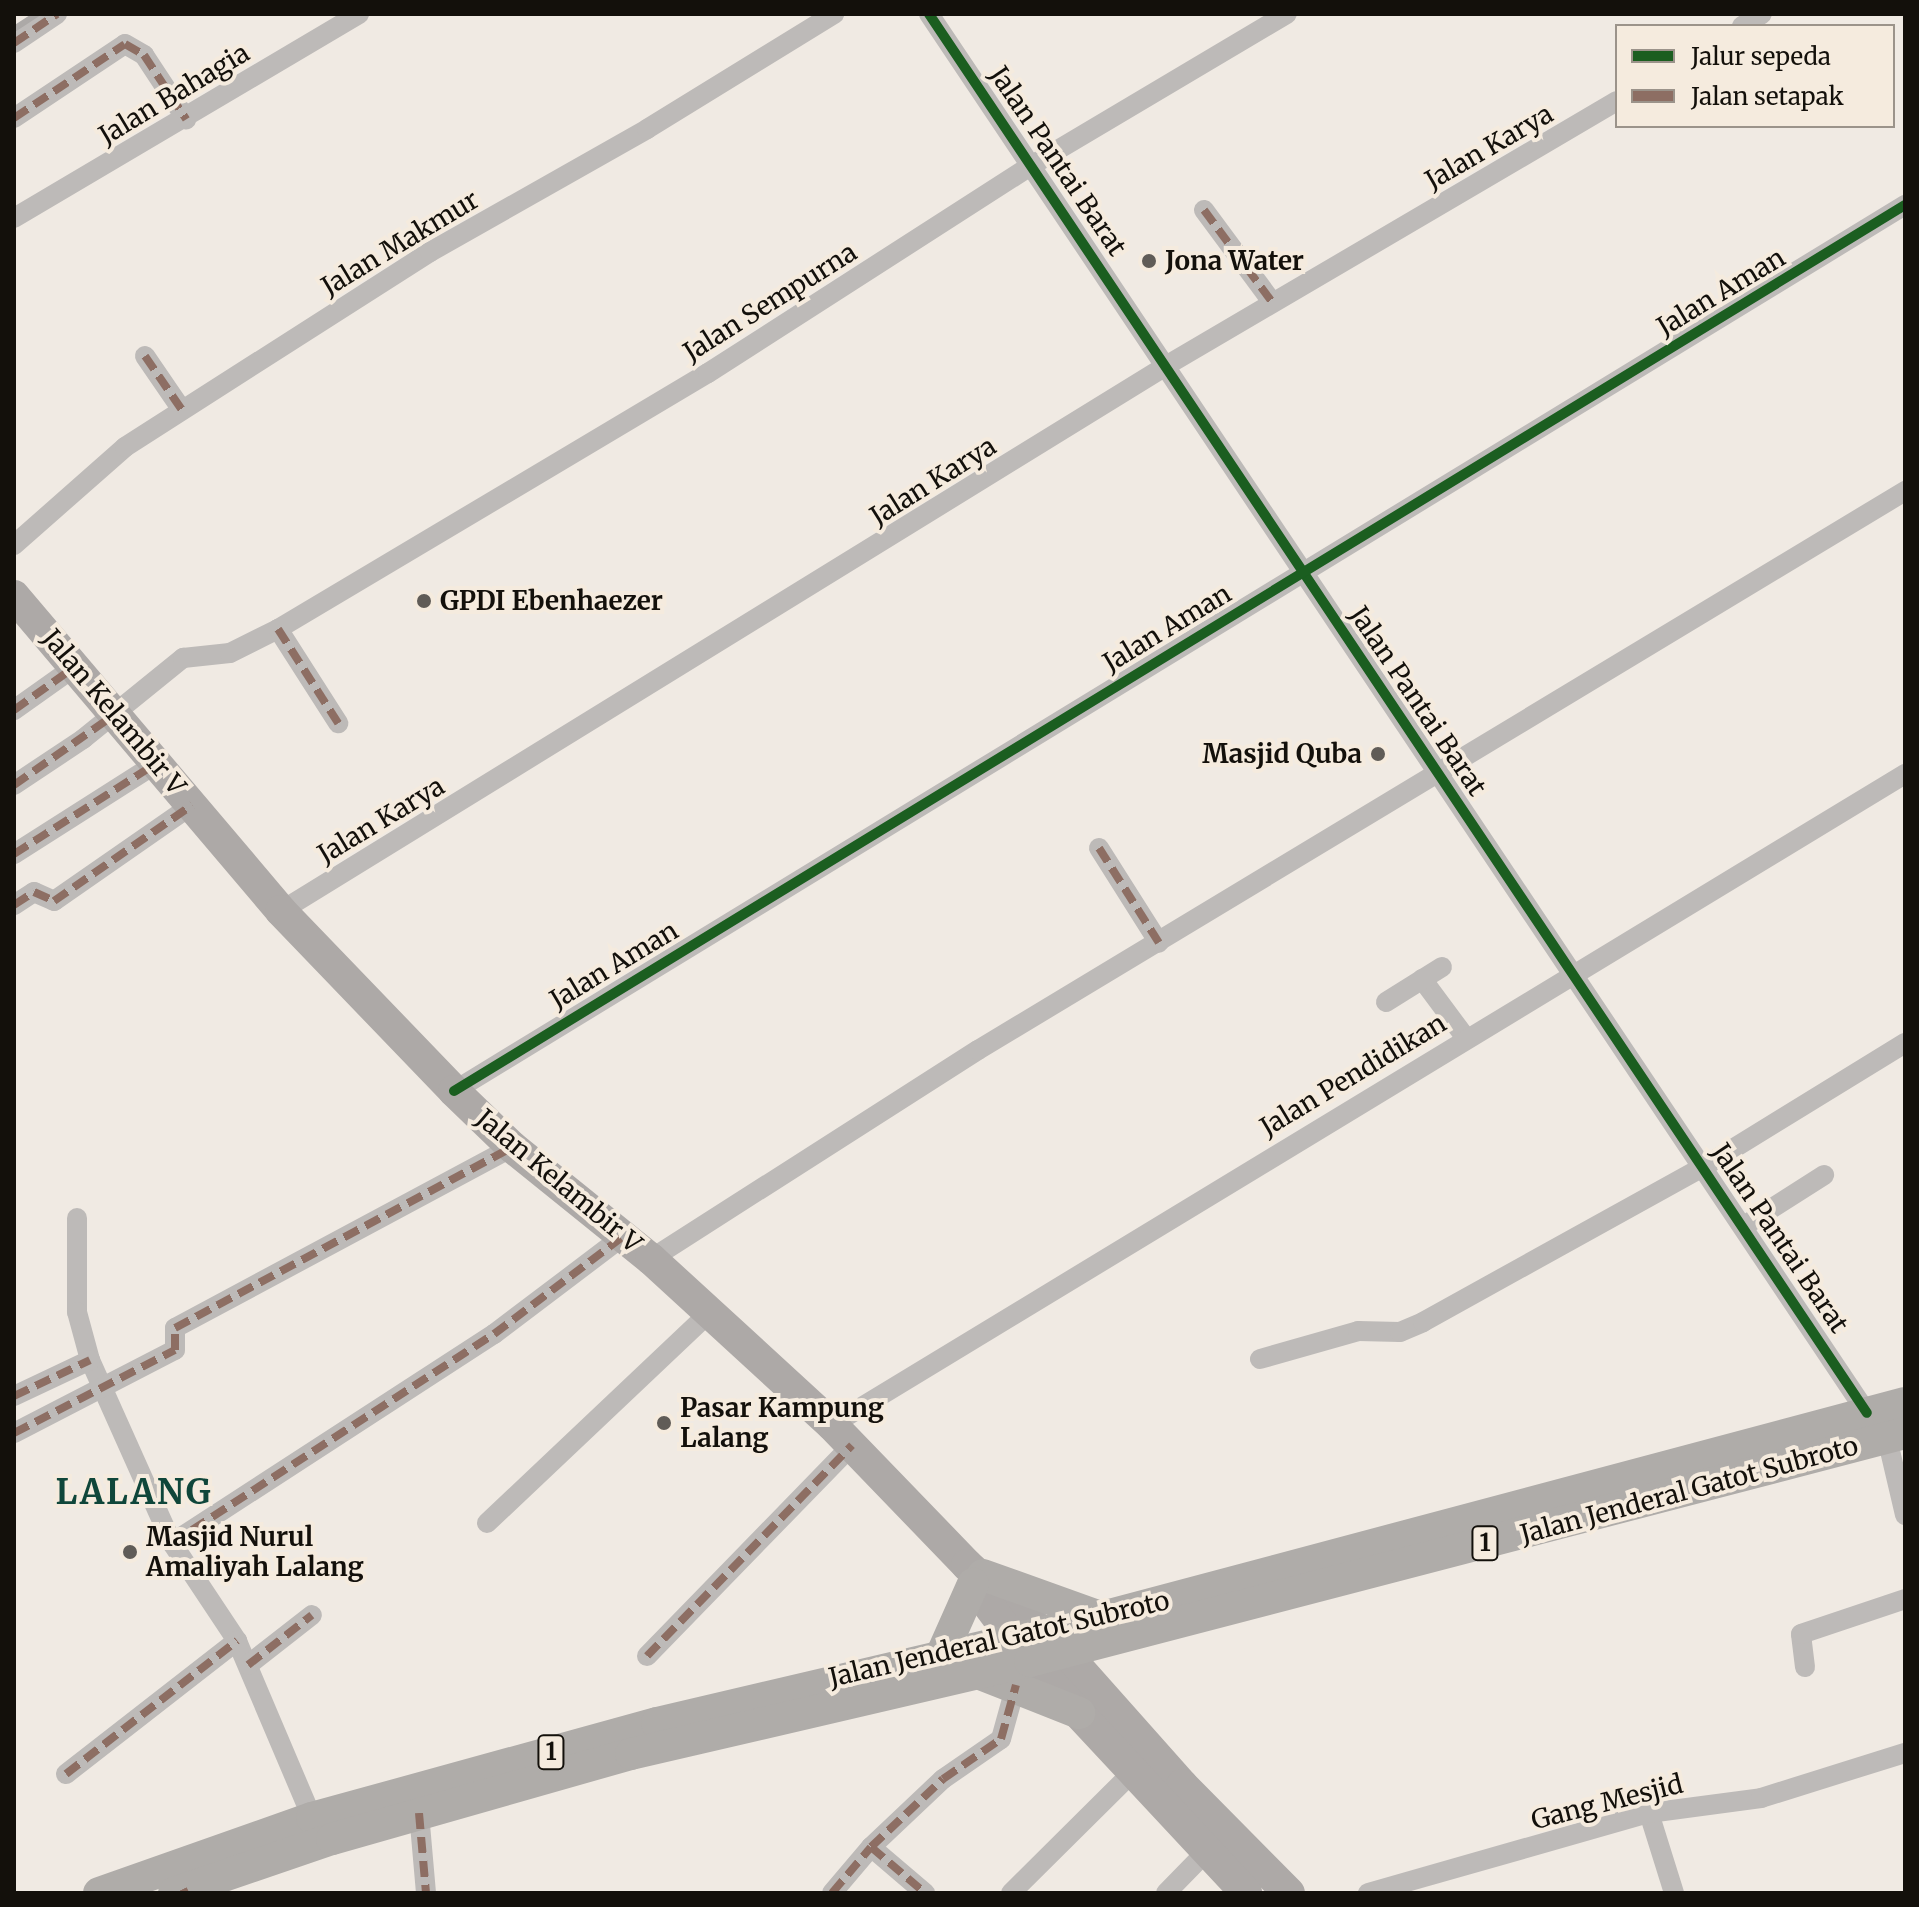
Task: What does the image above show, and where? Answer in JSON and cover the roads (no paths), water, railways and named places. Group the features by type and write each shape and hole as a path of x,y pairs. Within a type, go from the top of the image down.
{"highway":[{"name":"Jalan Jenderal Gatot Subroto","path":"99,1893 312,1818 657,1723 941,1656 1033,1654 1100,1617 1772,1452 1886,1428 1905,1403"},
{"name":"Jalan Jenderal Gatot Subroto","path":"181,1892 419,1813 631,1754 977,1673 1033,1654 1772,1452"},
{"path":"941,1656 974,1574 1100,1617"},
{"path":"1033,1654 1079,1713"}],"main road":[{"name":"Jalan Kelambir V","path":"14,596 281,911 454,1091 512,1147 621,1238 651,1259 842,1435 974,1574 1033,1654 1182,1785 1289,1893"},
{"path":"1079,1713 1131,1774 1246,1893"}],"street":[{"path":"14,43 57,14"},
{"name":"Jalan Bahagia","path":"14,218 359,14"},
{"name":"Jalan Makmur","path":"14,545 125,447 182,410 430,252 647,129 834,14"},
{"name":"Jalan Pantai Barat","path":"929,14 1169,364 1304,571 1744,1226 1886,1428"},
{"name":"Jalan Sempurna","path":"14,785 114,715 183,658 230,653 278,629 708,373 1034,164 1287,14"},
{"path":"14,118 125,44 144,55 186,119"},
{"name":"Jalan Karya","path":"281,911 1169,364 1615,102"},
{"name":"Jalan Aman","path":"454,1091 1905,205"},
{"path":"1204,210 1272,302"},
{"path":"145,356 182,410"},
{"path":"651,1259 978,1050 1905,491"},
{"path":"278,629 338,723"},
{"path":"14,710 76,666"},
{"path":"14,854 157,763"},
{"name":"Jalan Pendidikan","path":"647,1656 842,1435 1465,1037 1905,774"},
{"path":"14,905 34,892 54,901 192,805"},
{"path":"1099,848 1159,943"},
{"path":"1386,1002 1442,967"},
{"path":"1422,979 1465,1037"},
{"path":"1260,1359 1358,1331 1400,1332 1423,1322 1705,1166 1905,1043"},
{"path":"14,1433 177,1349 175,1328 512,1147"},
{"path":"1744,1226 1824,1175"},
{"path":"77,1218 77,1312 90,1360 172,1543 237,1641 312,1818"},
{"path":"172,1543 494,1334 621,1238"},
{"path":"487,1523 709,1313"},
{"path":"14,1396 90,1360"},
{"path":"1886,1428 1905,1515"},
{"path":"1805,1667 1801,1634 1905,1599"},
{"path":"248,1665 312,1615"},
{"path":"66,1774 237,1641"},
{"path":"832,1893 871,1847 943,1779 1001,1739 1033,1654"},
{"name":"Gang Mesjid","path":"1368,1893 1649,1813 1761,1798 1905,1753"},
{"path":"1011,1893 1131,1774"},
{"path":"419,1813 426,1893"},
{"path":"1649,1813 1674,1893"},
{"path":"871,1847 925,1893"},
{"path":"1166,1893 1207,1851"}],"railway":[{"path":"14,29 37,14"}],"place":[{"name":"Jona Water","path":"1149,261"},
{"name":"GPDI Ebenhaezer","path":"424,601"},
{"name":"Masjid Quba","path":"1378,754"},
{"name":"Pasar Kampung Lalang","path":"664,1423"},
{"name":"Masjid Nurul Amaliyah Lalang","path":"130,1552"}],"district":[{"name":"LALANG","path":"134,1493"}]}
